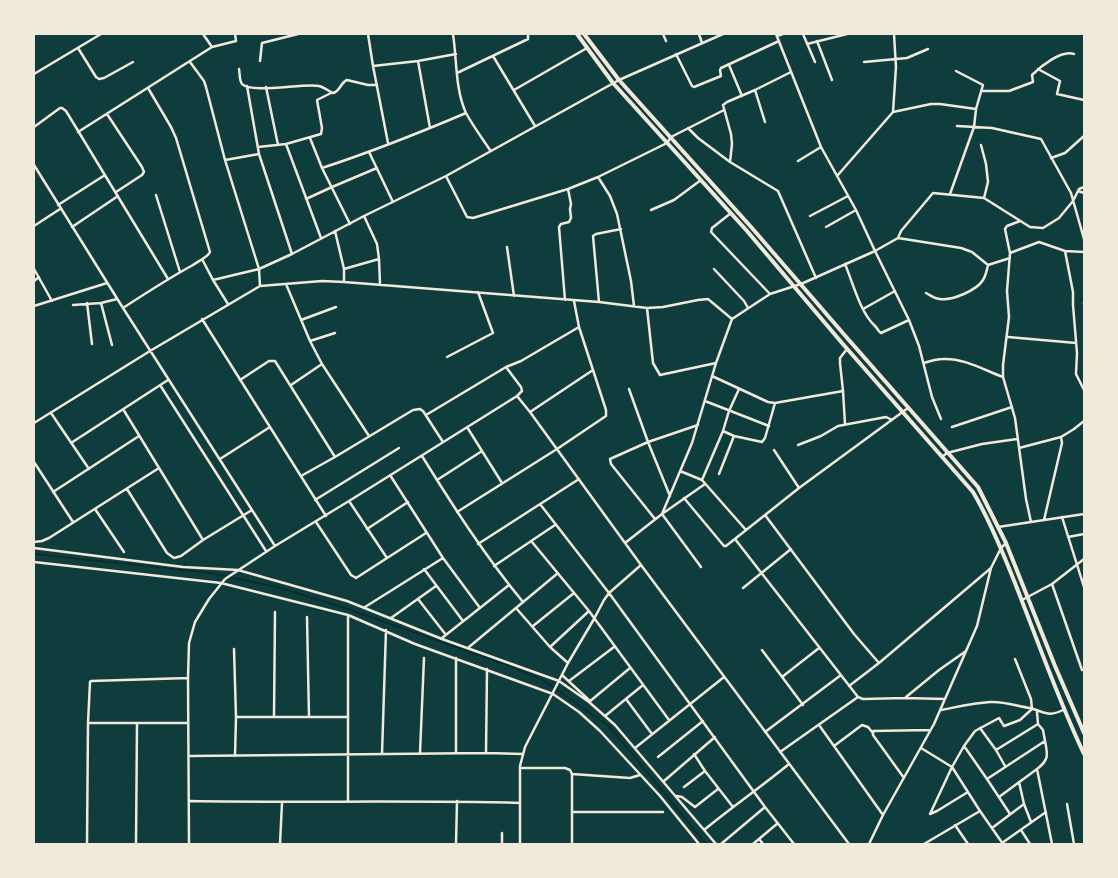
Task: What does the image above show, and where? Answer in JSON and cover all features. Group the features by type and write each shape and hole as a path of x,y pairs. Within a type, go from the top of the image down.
{"highway":[{"path":"577,34 614,83 795,287 973,492 986,514 1001,548 1084,754"},
{"path":"585,35 619,80 752,228 978,487 1006,543 1055,666 1084,733"}],"street":[{"path":"34,74 101,34"},
{"path":"203,34 212,47"},
{"path":"78,132 212,47 236,41 235,34"},
{"path":"260,61 262,43 298,34"},
{"path":"368,34 388,143"},
{"path":"454,34 457,73 460,93 466,114 490,150"},
{"path":"457,73 528,39 528,34"},
{"path":"585,35 591,34"},
{"path":"663,34 666,40"},
{"path":"699,34 702,43"},
{"path":"212,280 259,269 292,254 364,216 446,176 490,150 619,80 724,34"},
{"path":"783,34 777,35 821,147 856,210 920,346 932,397 940,419"},
{"path":"803,34 815,62"},
{"path":"807,44 817,40 846,34"},
{"path":"893,112 896,59 894,34"},
{"path":"817,40 832,80"},
{"path":"676,54 692,86 694,87 720,76 720,69 779,41"},
{"path":"78,48 96,77 99,79 104,78 133,62"},
{"path":"514,90 587,48"},
{"path":"864,62 907,58 928,49"},
{"path":"981,91 1009,91 1033,82 1032,75 1049,61 1069,53 1074,54"},
{"path":"373,66 418,61 456,54"},
{"path":"493,56 535,126"},
{"path":"418,61 430,128"},
{"path":"190,62 204,81 225,160 259,269 260,286"},
{"path":"728,65 742,96"},
{"path":"239,68 241,82 251,88 317,86 324,88 331,93"},
{"path":"1038,69 1060,81 1057,94 1084,100"},
{"path":"730,162 732,134 730,124 724,110 724,104 791,72"},
{"path":"950,195 974,127 976,109 983,85 956,72"},
{"path":"258,147 286,144 321,134 322,131 317,100 331,93 337,92 347,80 368,85 377,85"},
{"path":"246,86 259,154 292,254"},
{"path":"266,87 278,145"},
{"path":"123,308 209,255 210,249 176,138 171,126 148,88"},
{"path":"755,90 765,122"},
{"path":"837,176 893,112 931,104 976,109"},
{"path":"34,127 60,108 66,111 168,279"},
{"path":"446,176 467,217 470,219 568,189 598,177 667,143 671,137 724,110"},
{"path":"72,227 144,172 107,114"},
{"path":"322,168 369,152 388,143 466,114"},
{"path":"957,126 992,128 1041,139 1072,193 1084,239"},
{"path":"688,128 698,138 730,162 778,191 816,278"},
{"path":"1051,158 1065,153 1084,136"},
{"path":"310,138 322,168 350,224"},
{"path":"286,144 321,238"},
{"path":"980,145 986,164 988,182 984,198"},
{"path":"798,161 821,147"},
{"path":"369,152 393,202"},
{"path":"225,160 259,154"},
{"path":"34,165 60,209 168,380 275,546"},
{"path":"306,200 377,168"},
{"path":"58,205 105,175"},
{"path":"598,177 614,206 621,229 631,281 634,306"},
{"path":"650,210 678,198 701,180"},
{"path":"662,514 692,443 716,363 732,319 770,294 795,287 816,278 875,252 898,238 901,231 933,193 984,198 1030,227 1043,228 1059,218 1073,201 1078,191 1084,187"},
{"path":"565,300 558,227 561,224 569,222 570,220 569,211 571,204 568,189"},
{"path":"1078,191 1084,193"},
{"path":"156,195 180,272"},
{"path":"810,216 848,196"},
{"path":"34,226 60,209"},
{"path":"826,227 856,210"},
{"path":"730,213 712,228 711,232 770,294"},
{"path":"364,216 377,244 380,284"},
{"path":"1020,221 1007,226 1005,229 1010,253 1007,291 1009,317 1008,337 1002,365 1003,377 1012,408 1018,439 1026,499 1031,522"},
{"path":"599,302 593,236 596,234 621,229"},
{"path":"336,231 344,269 344,282"},
{"path":"898,238 961,248 972,252 988,265"},
{"path":"1010,253 1039,242 1065,251 1084,252"},
{"path":"507,247 514,296"},
{"path":"1065,251 1074,292 1073,309 1076,343 1076,374 1084,390"},
{"path":"988,265 1010,258"},
{"path":"202,259 212,280 228,304"},
{"path":"344,269 379,259"},
{"path":"845,264 862,308 871,323 880,333 909,320"},
{"path":"926,293 937,299 956,297 979,285 988,265"},
{"path":"34,269 40,277 52,301"},
{"path":"714,269 744,301 748,308"},
{"path":"34,281 40,277"},
{"path":"34,424 202,319 260,286 322,281 380,284 599,302 647,308 663,307 708,299 732,319"},
{"path":"34,306 107,283"},
{"path":"286,284 310,342 322,364 370,436"},
{"path":"862,308 895,291"},
{"path":"447,357 493,333 477,292"},
{"path":"73,305 101,303 117,299"},
{"path":"457,512 557,449 606,416 606,410 579,327 574,301"},
{"path":"87,303 92,344"},
{"path":"101,303 112,345"},
{"path":"301,320 336,307"},
{"path":"647,308 653,363 660,375 716,363"},
{"path":"202,319 326,516"},
{"path":"426,415 506,367 520,362 579,327"},
{"path":"310,342 335,333"},
{"path":"1008,337 1076,343"},
{"path":"846,424 840,360 848,348"},
{"path":"924,363 942,359 957,360 1003,377"},
{"path":"240,380 273,360 291,385 335,457"},
{"path":"291,385 322,364"},
{"path":"189,844 189,643 193,628 202,608 225,579 275,546 326,516 517,396 522,391 521,387 506,367"},
{"path":"530,412 593,370"},
{"path":"712,376 768,402 775,403 843,391"},
{"path":"71,443 168,380"},
{"path":"160,385 266,552"},
{"path":"629,389 648,442 670,496"},
{"path":"702,480 739,389"},
{"path":"517,396 849,844"},
{"path":"705,401 769,426"},
{"path":"723,431 734,436 761,443 764,441 775,403"},
{"path":"684,498 724,546 799,488 908,408"},
{"path":"952,427 1012,408"},
{"path":"123,409 203,540"},
{"path":"301,476 413,410 420,409 426,415 443,442"},
{"path":"51,413 89,469"},
{"path":"798,445 846,424 886,417 892,420"},
{"path":"1019,448 1061,438 1084,421"},
{"path":"654,519 609,460 610,458 648,442 698,425"},
{"path":"219,460 270,427"},
{"path":"467,427 502,483"},
{"path":"53,492 139,436"},
{"path":"719,474 734,436"},
{"path":"1044,520 1062,444 1061,438"},
{"path":"943,456 947,453 982,444 1018,439"},
{"path":"315,500 398,448"},
{"path":"774,450 799,488"},
{"path":"437,480 482,451"},
{"path":"422,456 478,544 523,602"},
{"path":"34,462 73,522"},
{"path":"34,542 46,540 160,468"},
{"path":"680,471 702,480 746,530"},
{"path":"390,475 443,558 480,608"},
{"path":"478,544 579,479"},
{"path":"625,543 654,519 705,484"},
{"path":"127,489 167,552 175,558 181,556 203,540 252,510"},
{"path":"349,501 387,558"},
{"path":"367,529 408,502"},
{"path":"540,504 609,593 794,844"},
{"path":"95,509 124,552"},
{"path":"662,514 701,567"},
{"path":"998,526 1084,514"},
{"path":"765,515 854,634 879,663"},
{"path":"1062,518 1084,587"},
{"path":"316,522 354,578 359,577 427,533"},
{"path":"494,566 532,542 555,525"},
{"path":"1068,537 1084,534"},
{"path":"735,539 858,698 945,699"},
{"path":"532,542 589,611 669,720"},
{"path":"869,844 883,815 921,748 940,710 977,626 991,568 1001,548 1006,543"},
{"path":"34,548 183,567 237,571 347,601 442,639 559,682 589,701"},
{"path":"743,588 791,549"},
{"path":"364,607 443,558"},
{"path":"1022,600 1052,584 1084,559"},
{"path":"34,562 221,583 348,615 416,644 553,693 579,712 600,731 641,775 699,844"},
{"path":"520,844 520,768 523,754 532,731 568,663 604,600 609,593 641,565"},
{"path":"849,686 879,663 991,568"},
{"path":"424,569 463,621"},
{"path":"468,648 558,573"},
{"path":"1052,584 1082,670"},
{"path":"442,639 509,585"},
{"path":"391,618 436,586"},
{"path":"532,626 574,593"},
{"path":"418,599 446,635"},
{"path":"516,608 550,647 568,663"},
{"path":"550,647 589,611"},
{"path":"274,716 275,612"},
{"path":"348,615 348,801"},
{"path":"307,617 309,717"},
{"path":"382,754 386,630"},
{"path":"569,681 614,647"},
{"path":"782,677 819,648"},
{"path":"234,649 236,717 234,756"},
{"path":"762,650 803,705"},
{"path":"906,698 920,684 966,651"},
{"path":"420,753 424,658"},
{"path":"456,658 456,753"},
{"path":"1015,659 1031,699 1032,709"},
{"path":"589,701 630,668"},
{"path":"486,753 487,669"},
{"path":"562,675 615,725 676,795 716,844"},
{"path":"765,732 841,675"},
{"path":"635,748 724,677"},
{"path":"87,844 88,723 90,682 92,680 188,678"},
{"path":"605,716 643,685"},
{"path":"780,752 858,698"},
{"path":"626,699 652,734"},
{"path":"940,710 991,702 1032,709 1037,712 1054,714 1065,709"},
{"path":"968,792 930,814 952,767 975,731 999,718 1005,726 1020,720 1032,709"},
{"path":"998,797 1045,762 1047,754 1045,741 1043,730 1038,724 1037,712"},
{"path":"236,717 348,717"},
{"path":"658,757 703,720"},
{"path":"88,723 188,723"},
{"path":"136,844 137,724"},
{"path":"996,750 1038,724"},
{"path":"819,725 883,815"},
{"path":"834,746 862,725 868,727 904,778"},
{"path":"980,728 996,750 1005,766"},
{"path":"872,732 875,730 930,730"},
{"path":"664,781 715,737"},
{"path":"987,779 1045,741"},
{"path":"964,746 1010,814"},
{"path":"921,748 952,767 1003,844 1046,812"},
{"path":"189,756 420,753 523,754"},
{"path":"694,754 718,789 733,807"},
{"path":"704,830 755,792 789,764"},
{"path":"520,768 565,768 570,770 572,774 572,844"},
{"path":"1037,769 1052,844"},
{"path":"684,787 705,771"},
{"path":"572,774 630,778 641,775"},
{"path":"1019,782 1024,804 1031,822"},
{"path":"676,795 696,807 718,789"},
{"path":"190,801 282,803 348,801 457,801 520,803"},
{"path":"456,844 457,801"},
{"path":"280,844 282,803"},
{"path":"992,828 1024,804"},
{"path":"1067,804 1074,844"},
{"path":"721,844 766,806"},
{"path":"924,844 980,811"},
{"path":"572,812 663,812"},
{"path":"753,844 760,840 778,823"},
{"path":"955,825 968,844"},
{"path":"1021,830 1030,844"},
{"path":"502,833 502,844"},
{"path":"760,840 763,844"}],"waterway":[{"path":"34,554 211,573 281,588 345,608 507,665 543,680 610,727 706,844"}]}
